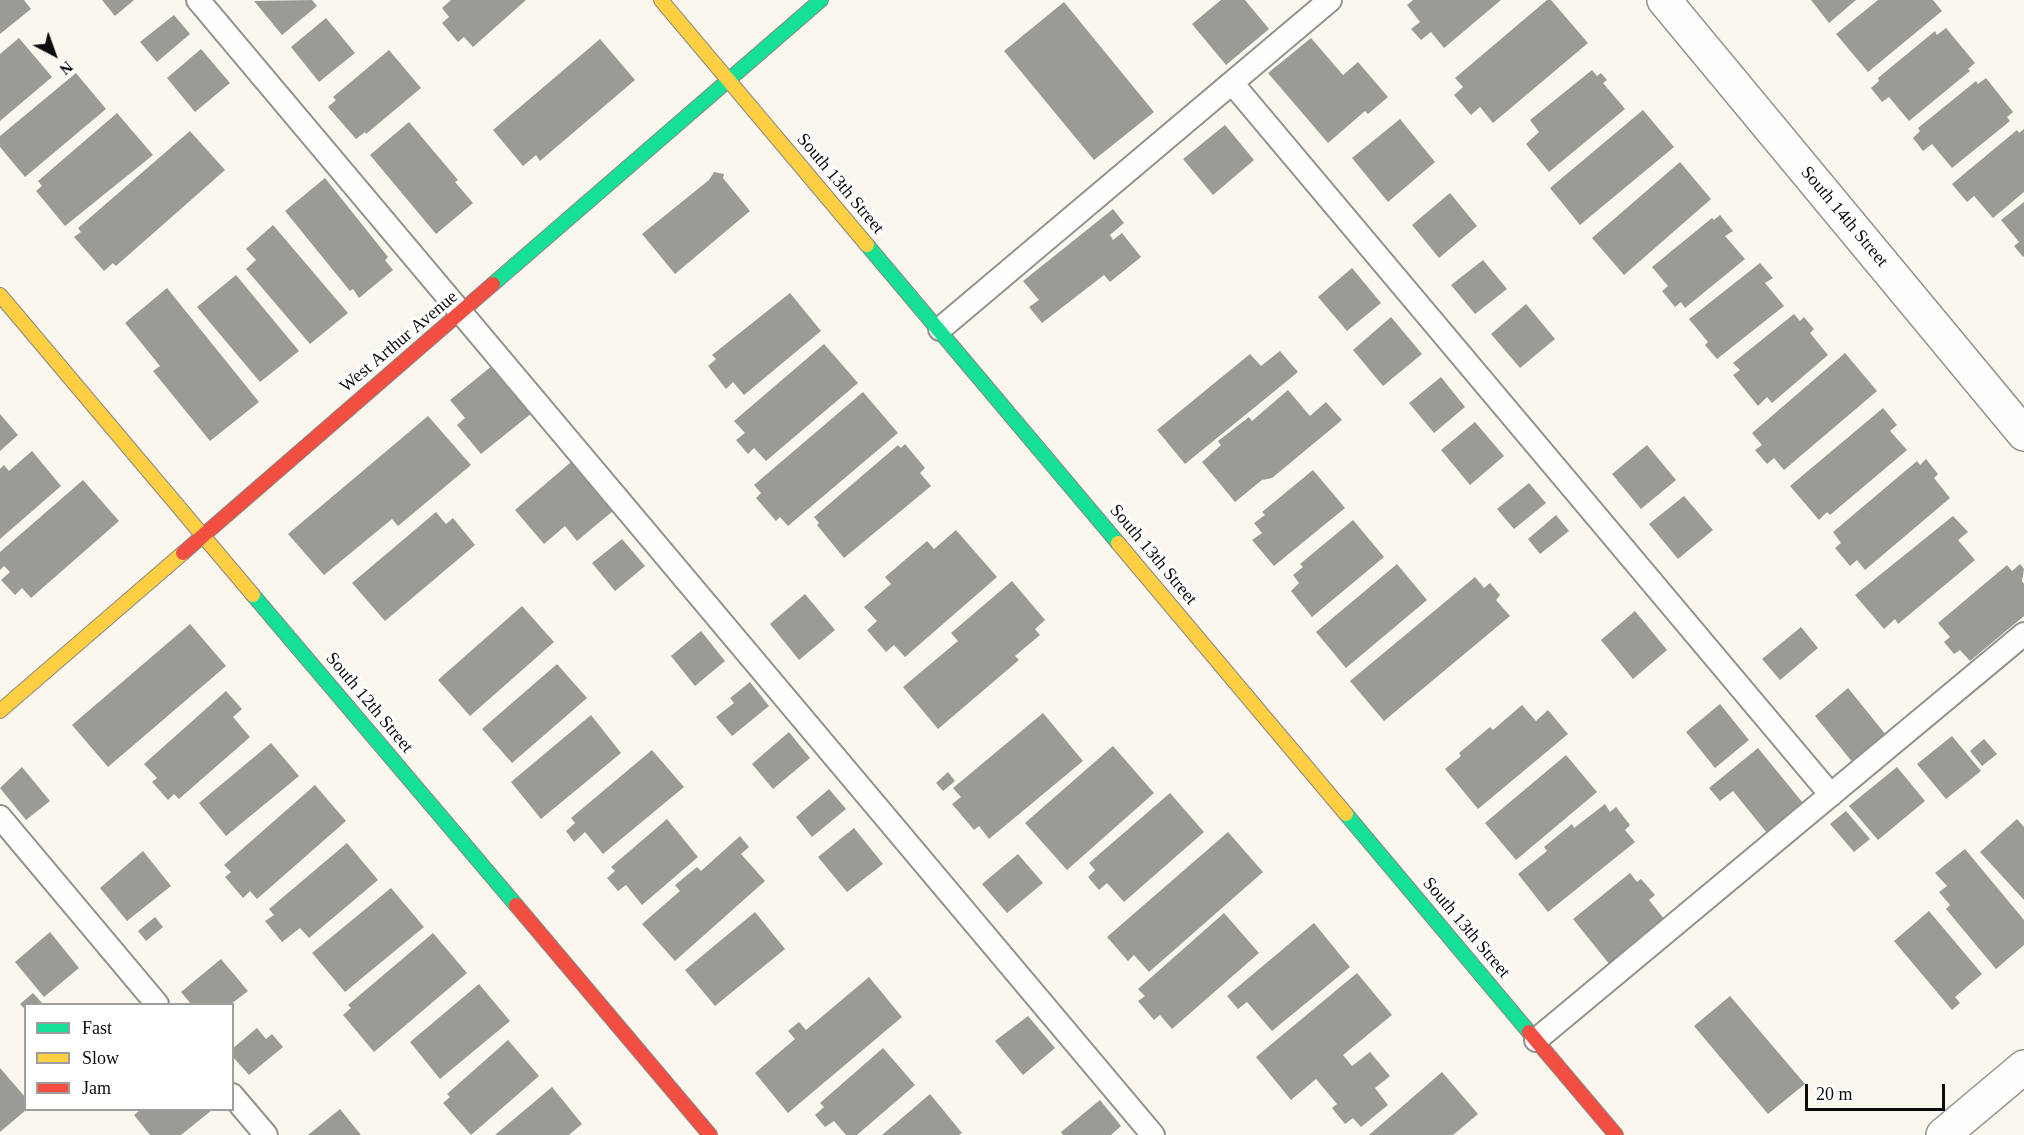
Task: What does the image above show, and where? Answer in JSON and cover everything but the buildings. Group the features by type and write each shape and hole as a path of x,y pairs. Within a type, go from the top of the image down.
{"street":[{"name":"West Arthur Avenue","path":"0,711 821,0"},
{"name":"South 14th Street","path":"1664,0 2024,434"},
{"name":"South 13th Street","path":"669,3 728,80 940,329 1616,1135"},
{"name":"South 12th Street","path":"0,295 710,1135"},
{"path":"1943,1135 2024,1067"}],"lane":[{"path":"198,0 1153,1135"},
{"path":"940,329 1330,0"},
{"path":"1232,83 1831,795"},
{"path":"1536,1040 2024,634"},
{"path":"0,817 155,1003"},
{"path":"234,1097 266,1135"}],"traffic: fast":[{"path":"493,284 821,0"},
{"path":"867,245 1118,543"},
{"path":"253,595 516,905"},
{"path":"1346,814 1529,1032"}],"traffic: slow":[{"path":"661,0 867,245"},
{"path":"0,295 253,595"},
{"path":"1118,543 1346,814"},
{"path":"0,711 183,553"}],"traffic: jam":[{"path":"183,553 493,284"},
{"path":"516,905 710,1135"},
{"path":"1529,1032 1616,1135"}]}
